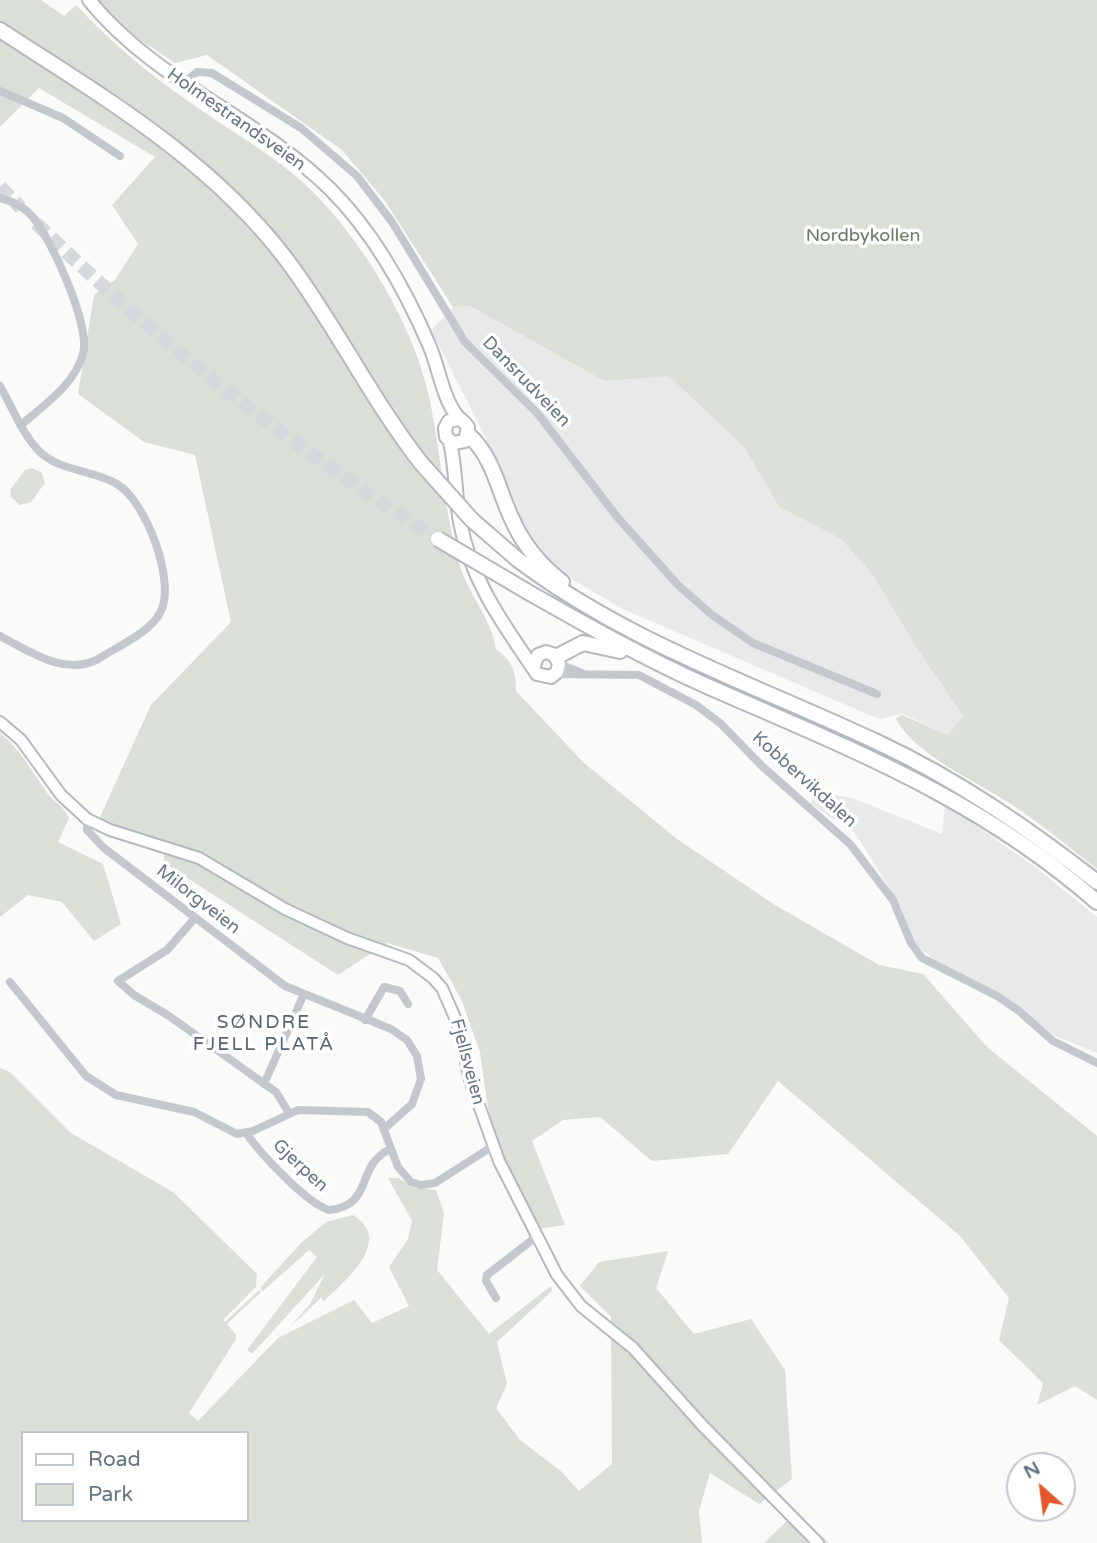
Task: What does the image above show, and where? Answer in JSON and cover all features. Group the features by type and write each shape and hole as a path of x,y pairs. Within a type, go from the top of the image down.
{"highway":[{"path":"0,30 154,131 227,192 298,275 421,463 472,520 517,559 568,595 631,632 708,669 881,744 933,771 1031,831 1097,882"},
{"path":"459,440 488,455 512,520 530,550 560,581 631,632"},
{"path":"438,539 527,593 705,685"},
{"path":"557,665 576,644 598,644 705,685 874,758 926,784 1022,844 1097,902"}],"main road":[{"name":"Holmestrandsveien","path":"89,0 127,41 293,157 351,212 374,244 429,346 454,420 444,432 459,440"},
{"path":"454,420 468,425 459,440 455,469 461,524 473,567 496,615 519,646 537,660 541,677 557,665 549,652 537,660"},
{"name":"Fjellsveien","path":"0,722 21,740 61,795 88,819 110,830 200,858 295,914 347,938 409,960 426,971 442,988 456,1020 470,1080 493,1146 536,1237 572,1296 633,1348 702,1425 818,1543"}],"street":[{"name":"Dansrudveien","path":"184,83 197,72 212,73 301,128 340,158 376,197 465,342 538,414 618,518 678,585 752,643 877,694"},
{"path":"0,91 63,118 120,156"},
{"path":"0,198 27,211 44,235 80,315 86,336 84,351 70,381 21,425"},
{"path":"0,386 38,450 50,460 107,479 126,491 152,539 167,587 165,599 156,618 96,660 58,663 37,656 0,636"},
{"name":"Kobbervikdalen","path":"557,665 584,675 639,675 675,691 710,714 769,773 850,844 893,900 911,943 922,958 997,996 1053,1041 1097,1063"},
{"name":"Milorgveien","path":"88,819 87,830 96,841 285,986 303,996 391,1030 407,1040 415,1052 421,1072 415,1099 384,1129"},
{"path":"195,918 167,950 118,981 134,995 276,1092 289,1113"},
{"path":"10,982 70,1057 101,1088 116,1095 194,1112 232,1132 246,1133 289,1113 307,1108 361,1111 373,1115 384,1129 390,1149 404,1175 415,1184 428,1186 493,1146"},
{"path":"365,1020 384,987 400,991 408,1004"},
{"path":"264,1084 303,996"},
{"name":"Gjerpen","path":"246,1133 282,1173 328,1210 357,1197 364,1187 371,1163 390,1149"},
{"path":"496,1298 486,1282 487,1275 536,1237"}],"shaded area":[{"path":"470,306 604,381 669,375 744,447 779,507 841,539 872,574 918,650 963,716 948,735 903,714 879,719 625,610 568,577 540,552 519,522 483,432 431,330 453,307"},
{"path":"813,791 852,798 942,834 945,804 1034,866 1097,917 1097,1053 1053,1035 1025,1012 942,966 924,952 914,942 899,903 855,833 811,804"}],"green space":[{"path":"0,0 41,0 64,16 76,5 151,74 300,179 351,236 369,261 400,316 423,373 459,563 489,627 496,649 512,667 516,691 584,763 677,839 775,905 879,965 923,974 987,1047 1097,1136 1097,1400 1075,1386 1037,1405 1043,1383 999,1340 1009,1298 960,1236 778,1081 728,1154 652,1161 600,1117 563,1120 532,1141 565,1225 537,1229 499,1147 488,1109 480,1052 461,999 438,958 387,943 338,975 164,863 164,841 99,819 151,705 231,622 195,455 144,442 78,394 94,295 115,280 138,244 112,205 155,157 39,88 0,127"},
{"name":"Nordbykollen","path":"94,0 1097,0 1097,869 1022,812 931,755 905,732 896,719 902,715 948,735 963,716 918,650 872,574 841,539 779,507 744,447 669,376 604,381 470,306 453,307 385,201 342,150 207,55 175,63 119,26"},
{"path":"32,468 42,473 45,483 31,502 20,505 11,497 10,490 25,470"},
{"path":"0,733 67,814 69,818 58,842 103,864 121,924 94,941 62,902 28,895 0,917"},
{"path":"0,1068 10,1072 71,1133 173,1192 257,1274 256,1287 223,1320 225,1322 259,1290 261,1292 227,1324 236,1339 189,1413 198,1421 278,1338 354,1300 372,1323 409,1306 389,1267 408,1239 412,1221 388,1178 398,1178 415,1188 436,1190 444,1213 437,1270 489,1334 551,1286 552,1291 497,1342 507,1384 496,1408 520,1440 562,1472 579,1491 612,1464 611,1317 580,1286 599,1262 668,1251 656,1288 694,1334 751,1319 785,1370 792,1479 759,1504 710,1473 699,1511 702,1543 0,1543"},
{"path":"353,1215 365,1225 369,1236 368,1248 362,1260 323,1302 322,1297 289,1328 310,1304 325,1274 252,1354 247,1350 317,1257 309,1250 263,1291 260,1288 301,1243 326,1222"},
{"path":"795,1513 829,1543 764,1543"}],"tunnel":[{"path":"0,187 21,208"},
{"path":"36,223 130,310 228,392 331,468 438,539"}],"district":[{"name":"SØNDRE FJELL PLATÅ","path":"264,1034"}]}
